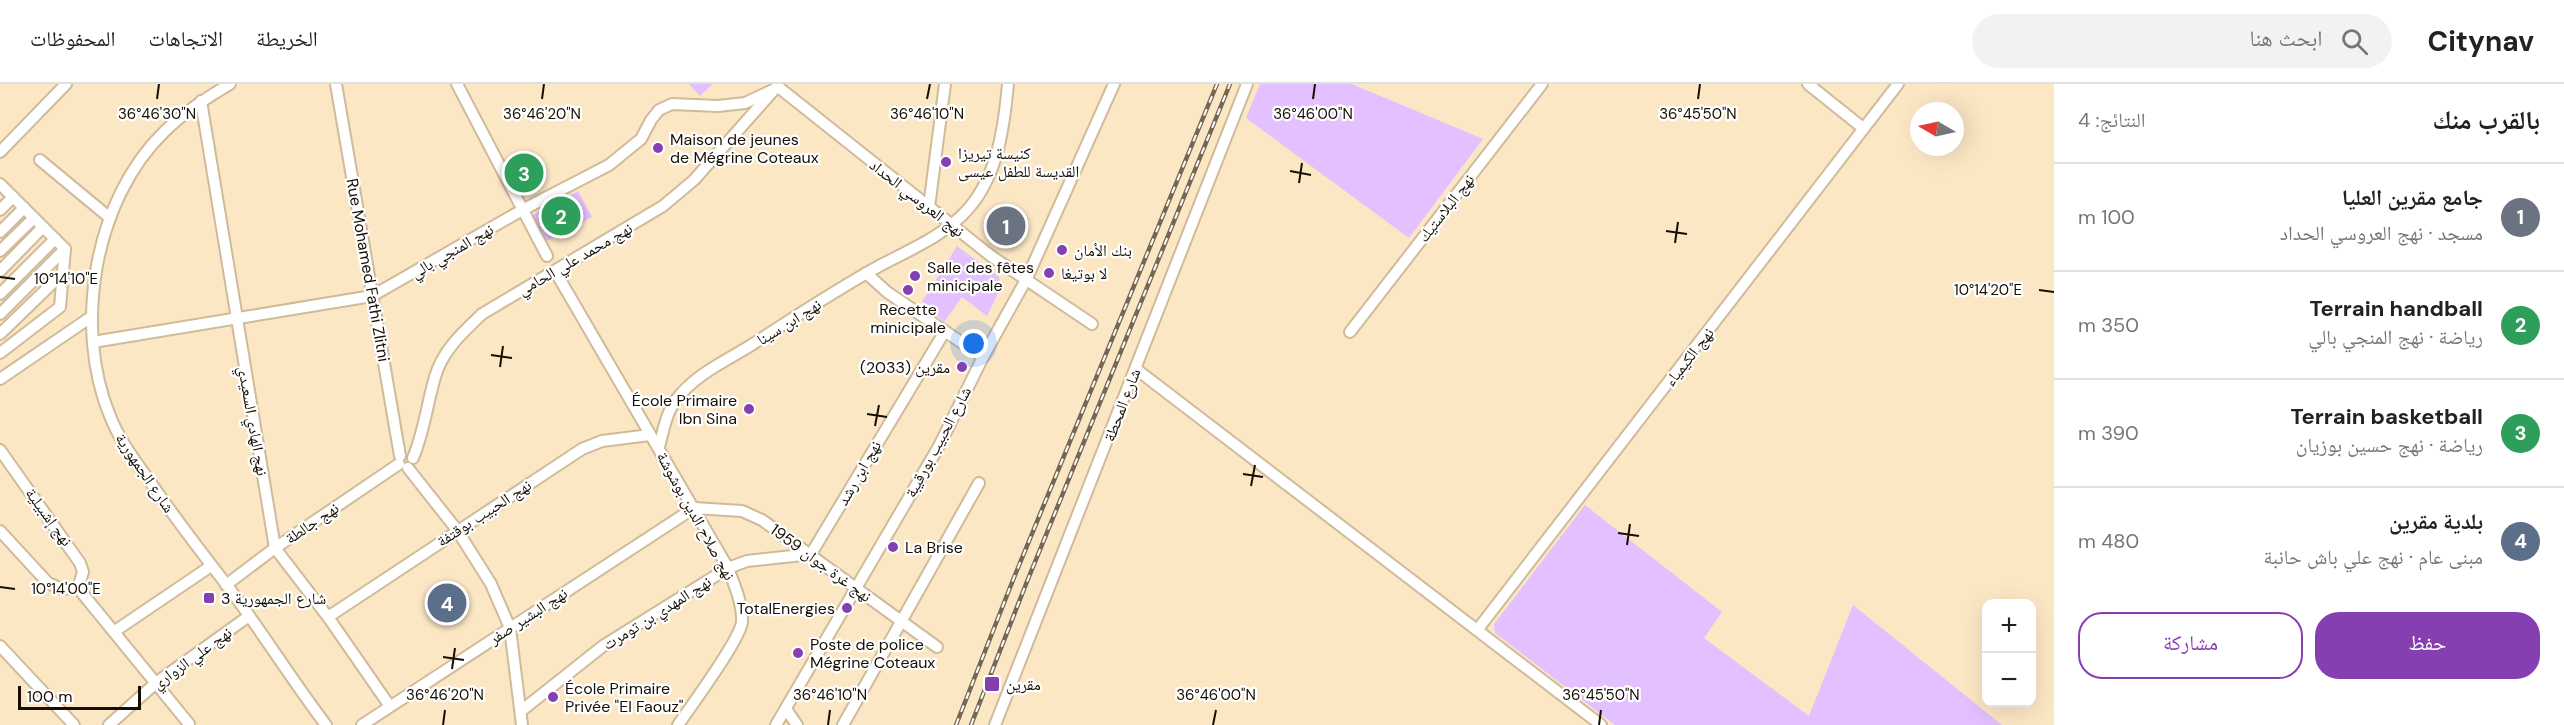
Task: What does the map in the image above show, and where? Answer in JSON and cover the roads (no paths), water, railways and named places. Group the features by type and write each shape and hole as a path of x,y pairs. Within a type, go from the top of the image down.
{"street":[{"path":"0,152 66,84"},
{"name":"شارع الجمهورية","path":"230,84 201,101 163,132 138,163 110,218 102,243 93,285 91,317 93,342 100,382 109,414 118,434 326,725"},
{"name":"Rue Mohamed Fathi Zlitni","path":"336,84 372,296 405,461"},
{"path":"457,84 525,209 547,256"},
{"path":"929,207 945,84"},
{"name":"نهج ابن سينا","path":"658,447 674,402 702,375 866,273 950,225 968,209 983,188 993,167 1001,135 1008,84"},
{"name":"شارع الحبيب بورقيبة","path":"776,725 939,446 983,357 1027,278 1114,84"},
{"name":"شارع المحطة","path":"995,725 1247,84"},
{"name":"نهج البلاستيك","path":"1350,332 1542,84"},
{"path":"1808,84 1863,128"},
{"name":"نهج الكيمياء","path":"1478,629 1898,84"},
{"name":"نهج المنجي بالي","path":"93,342 372,296 525,209 609,165 641,139 651,120 666,107 684,103 718,106 745,103 777,86"},
{"name":"نهج العروسي الحداد","path":"777,86 991,256 1027,278 1092,324"},
{"name":"نهج محمد علي الحامي","path":"405,461 424,427 435,376 443,358 458,336 482,314 663,206 694,180 777,86"},
{"name":"نهج الهادي السعيدي","path":"201,101 275,548 328,616 390,705"},
{"path":"40,160 110,218"},
{"path":"0,184 65,249 60,307 0,353"},
{"path":"0,210 13,197"},
{"path":"0,232 24,208"},
{"path":"0,251 34,218"},
{"path":"0,271 43,227"},
{"path":"32,328 1,291 55,239"},
{"path":"0,314 65,249"},
{"name":"نهج صلاح الدين بوشوشة","path":"555,270 694,508 728,568 735,585 742,623 735,640 678,725"},
{"path":"0,334 63,273"},
{"path":"866,273 887,292 983,357"},
{"path":"0,379 91,317"},
{"name":"نهج ابن رشد","path":"811,554 945,331"},
{"path":"1136,369 1601,725"},
{"name":"نهج الحبيب بوقتفة","path":"328,616 582,449 602,441 650,435"},
{"name":"نهج إشبيلية","path":"0,450 80,562 83,572 78,588"},
{"path":"405,461 457,530 491,584 510,628 522,725"},
{"name":"نهج جالطة","path":"226,585 275,548 405,461"},
{"path":"843,725 979,483"},
{"name":"نهج غرة جوان 1959","path":"694,508 742,511 776,529 937,646"},
{"name":"نهج البشير صفر","path":"362,725 694,508"},
{"path":"0,531 48,582 62,589 78,588 189,724"},
{"name":"نهج المهدي بن تومرت","path":"521,711 603,646 728,568 747,561 811,554"},
{"path":"115,631 211,566"},
{"name":"نهج علي الزواري","path":"109,725 157,682 249,616"},
{"path":"0,646 74,725"},
{"path":"786,709 797,725"}],"railway":[{"path":"956,725 1013,580 1217,84"},
{"path":"971,725 1026,584 1230,84"}],"place":[{"name":"Maison de jeunes de Mégrine Coteaux","path":"658,148"},
{"name":"كنيسة تيريزا القديسة للطفل عيسى","path":"946,162"},
{"name":"Terrain basketball","path":"524,173"},
{"name":"Terrain handball","path":"561,216"},
{"name":"جامع مقرين العليا","path":"1006,226"},
{"name":"بنك الأمان","path":"1062,250"},
{"name":"لا بوتيغا","path":"1049,273"},
{"name":"Salle des fêtes minicipale","path":"915,276"},
{"name":"Recette minicipale","path":"908,290"},
{"name":"مقرين (2033)","path":"962,367"},
{"name":"École Primaire Ibn Sina","path":"749,409"},
{"name":"La Brise","path":"893,547"},
{"name":"شارع الجمهورية 3","path":"209,598"},
{"name":"بلدية مقرين","path":"447,603"},
{"name":"TotalEnergies","path":"847,608"},
{"name":"Poste de police Mégrine Coteaux","path":"798,653"},
{"name":"مقرين","path":"992,684"},
{"name":"École Primaire Privée \"El Faouz\"","path":"553,697"}]}
